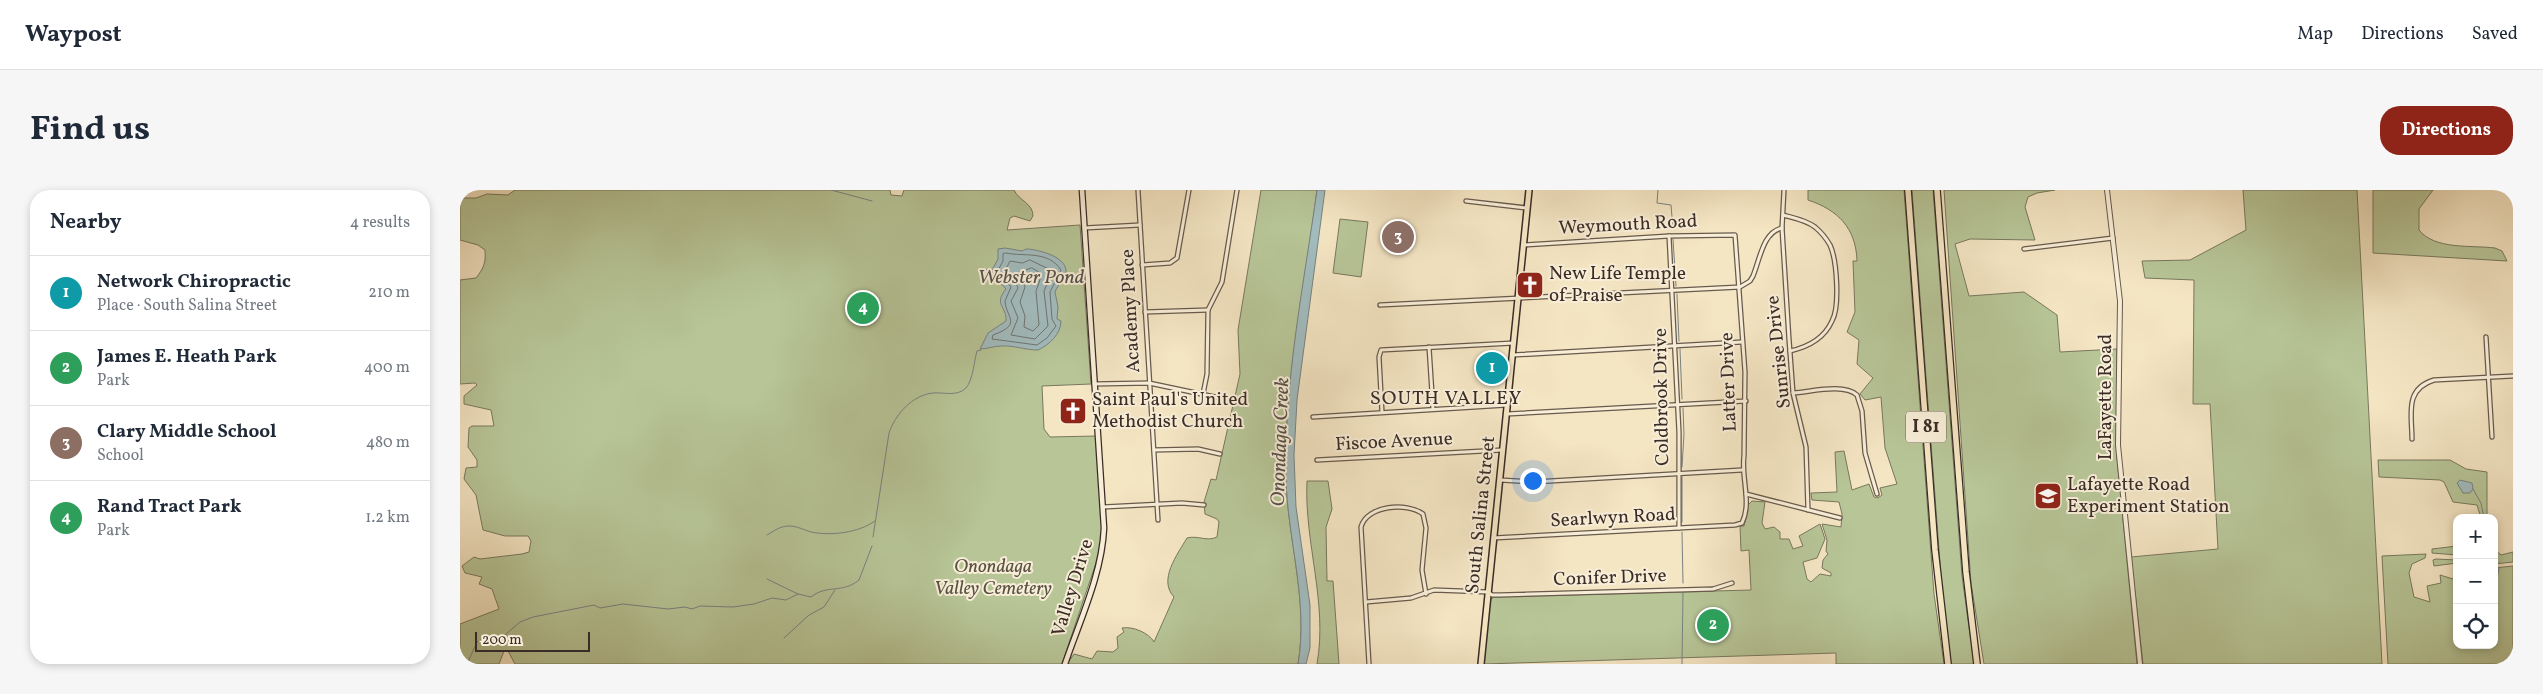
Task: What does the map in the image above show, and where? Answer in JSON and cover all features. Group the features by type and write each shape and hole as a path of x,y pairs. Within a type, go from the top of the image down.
{"highway":[{"name":"I 81","path":"1908,190 1936,560 1948,664"},
{"name":"I 81","path":"1937,190 1967,587 1977,664"}],"main road":[{"name":"Valley Drive","path":"1065,664 1102,551 1103,507 1082,190"},
{"name":"South Salina Street","path":"1481,664 1529,190"}],"street":[{"name":"Academy Place","path":"1138,190 1158,520"},
{"path":"1142,265 1170,263 1177,258 1189,190"},
{"path":"1203,394 1208,374 1208,310 1222,282 1237,190"},
{"name":"Sunrise Drive","path":"1784,190 1782,228 1790,351 1794,393 1806,447 1808,510"},
{"name":"LaFayette Road","path":"2107,190 2120,301 2118,446 2140,664"},
{"path":"1466,201 1528,208"},
{"path":"1783,215 1810,223 1823,235 1832,254 1835,278 1836,307 1832,323 1817,340 1790,351"},
{"path":"1084,228 1140,225"},
{"path":"1380,306 1740,287 1750,281 1753,276 1770,233 1782,228"},
{"name":"Weymouth Road","path":"1524,245 1733,234"},
{"name":"Latter Drive","path":"1733,234 1737,239 1746,400 1742,470 1746,494 1744,518 1742,523 1735,526"},
{"name":"Coldbrook Drive","path":"1669,236 1678,404 1679,528"},
{"path":"2024,249 2113,238"},
{"path":"1145,312 1208,310"},
{"path":"2486,337 2492,437"},
{"path":"1382,412 1379,357 1381,350 1514,342"},
{"path":"1513,355 1742,342"},
{"path":"1429,347 1432,409"},
{"path":"2412,440 2411,400 2423,383 2434,380 2513,376"},
{"path":"1094,384 1149,382 1234,401"},
{"path":"1794,393 1848,390 1857,395 1862,411 1865,453 1878,494"},
{"path":"1506,414 1746,400"},
{"path":"1313,416 1507,405"},
{"path":"1154,450 1198,449 1220,454"},
{"name":"Fiscoe Avenue","path":"1317,460 1502,450"},
{"path":"1500,480 1533,482 1742,470"},
{"path":"1746,494 1840,518"},
{"path":"1103,507 1157,503 1204,504"},
{"path":"1369,664 1361,527 1369,514 1382,508 1416,510 1423,514 1426,528 1422,570 1426,594"},
{"name":"Searlwyn Road","path":"1493,538 1735,526"},
{"name":"Conifer Drive","path":"1366,602 1411,598 1434,590 1449,589 1488,592 1500,595 1713,588 1732,583"}],"green space":[{"name":"Onondaga Valley Cemetery","path":"515,190 890,190 891,195 902,196 904,190 1014,190 1031,208 1033,216 1030,221 1014,216 1010,218 1007,230 1080,225 1091,384 1042,386 1044,429 1050,437 1096,436 1102,527 1100,551 1062,664 515,664 508,651 504,651 499,664 460,664 460,624 499,609 492,589 479,584 482,577 465,573 462,566 474,557 480,559 529,552 531,541 528,536 505,536 483,530 476,495 464,479 466,468 477,467 477,460 468,447 469,428 472,426 494,426 491,410 464,404 464,396 477,385 475,383 460,384 460,280 476,278 484,265 485,250 478,245 460,240 460,198 476,198 487,194 508,195"},
{"path":"1261,190 1317,190 1296,332 1286,440 1287,500 1301,617 1298,664 1067,664 1074,654 1092,659 1097,651 1113,652 1118,648 1117,637 1124,632 1122,628 1140,631 1154,642 1174,597 1168,583 1168,575 1178,552 1187,538 1210,539 1217,537 1219,522 1217,519 1205,514 1204,502 1211,479 1216,480 1240,374 1238,330"},
{"path":"1808,190 1904,190 1934,594 1944,664 1836,664 1836,653 1484,664 1490,600 1494,597 1751,590 1749,550 1741,551 1740,526 1744,526 1748,505 1752,501 1765,502 1762,523 1765,529 1774,527 1780,532 1780,539 1789,539 1793,549 1803,546 1799,536 1820,524 1825,539 1817,558 1803,562 1807,579 1811,582 1820,574 1831,576 1831,573 1822,568 1823,560 1828,554 1826,551 1827,540 1822,524 1841,527 1842,514 1839,502 1812,500 1811,493 1837,492 1835,452 1844,451 1852,490 1869,484 1874,497 1878,498 1882,495 1880,488 1897,484 1885,448 1881,397 1865,400 1860,394 1873,378 1857,364 1859,340 1847,332 1855,312 1853,261 1857,261 1853,239 1849,230 1836,215 1819,204 1808,200"},
{"path":"1912,190 1933,190 1962,576 1974,664 1951,664 1943,603"},
{"name":"Lafayette Road Experiment Station","path":"1944,190 2055,190 2037,193 2028,197 2025,207 2035,240 1970,239 1955,244 1969,296 2024,292 2057,315 2060,352 2117,349 2117,458 2137,664 1984,664 1971,583"},
{"path":"2243,190 2357,190 2382,664 2143,664 2131,557 2218,549 2210,404 2193,404 2194,280 2145,278 2142,261 2190,260 2246,230"},
{"path":"2373,190 2433,190 2419,209 2419,230 2434,241 2444,244 2495,248 2502,251 2507,261 2373,253"},
{"path":"1340,219 1368,222 1361,277 1333,273"},
{"path":"2378,460 2450,460 2466,469 2487,472 2487,514 2480,514 2477,505 2453,502 2444,482 2440,480 2379,477"},
{"path":"1307,481 1328,481 1332,509 1326,527 1327,581 1333,581 1339,664 1317,664 1320,618 1309,527"},
{"path":"2453,546 2453,555 2432,553 2432,549"},
{"path":"2498,552 2501,555 2513,552 2513,562 2498,564"},
{"path":"2426,554 2425,558 2412,564 2409,573 2414,597 2430,602 2427,586 2441,583 2440,575 2453,579 2453,649 2498,649 2498,568 2513,566 2513,664 2388,664 2382,556"},
{"path":"2433,560 2453,560 2453,564 2434,566"}],"water":[{"path":"1317,190 1325,190 1297,400 1294,455 1296,507 1310,605 1310,648 1306,664 1298,664 1301,617 1287,500 1286,440 1296,332"},
{"name":"Webster Pond","path":"1005,248 1022,251 1031,249 1050,254 1065,266 1066,273 1055,292 1058,307 1057,319 1061,321 1059,330 1054,338 1038,350 1006,346 980,349 988,333 1006,321 1001,299 1006,289 992,274 998,259 998,249"},
{"path":"2460,480 2472,483 2473,489 2470,493 2463,493 2457,483"}],"waterway":[{"path":"831,190 872,201"},
{"path":"1658,190 1657,203 1671,205 1673,229"},
{"path":"1673,239 1676,286"},
{"path":"983,270 992,269"},
{"path":"1677,294 1679,341"},
{"path":"1680,349 1682,399"},
{"path":"873,537 889,433 895,419 905,407 918,398 933,393 950,394 966,388 972,375 977,351 981,350"},
{"path":"1682,467 1683,408"},
{"path":"1682,477 1682,522"},
{"path":"2473,489 2481,503 2483,514"},
{"path":"767,535 786,526 819,533 853,531 875,521"},
{"path":"1682,532 1683,583"},
{"path":"767,579 798,594 811,597 823,591 847,587 859,580 872,546"},
{"path":"2498,573 2499,568"},
{"path":"784,638 809,615 824,607 835,590"},
{"path":"1682,664 1683,593"},
{"path":"467,664 477,642 482,639 498,638 505,635 520,622 533,617 594,605 600,608 623,604 668,609 685,607 692,609 700,606 733,607 754,604 772,598 786,600 798,594"}],"place":[{"name":"Clary Middle School","path":"1398,237"},
{"name":"New Life Temple of Praise","path":"1530,285"},
{"name":"Rand Tract Park","path":"863,308"},
{"name":"Network Chiropractic","path":"1492,368"},
{"name":"Saint Paul's United Methodist Church","path":"1073,411"},
{"name":"Lafayette Road Experiment Station","path":"2048,496"},
{"name":"James E. Heath Park","path":"1713,625"}],"district":[{"name":"SOUTH VALLEY","path":"1446,399"}],"water label":[{"name":"Onondaga Creek","path":"1281,442"}]}
